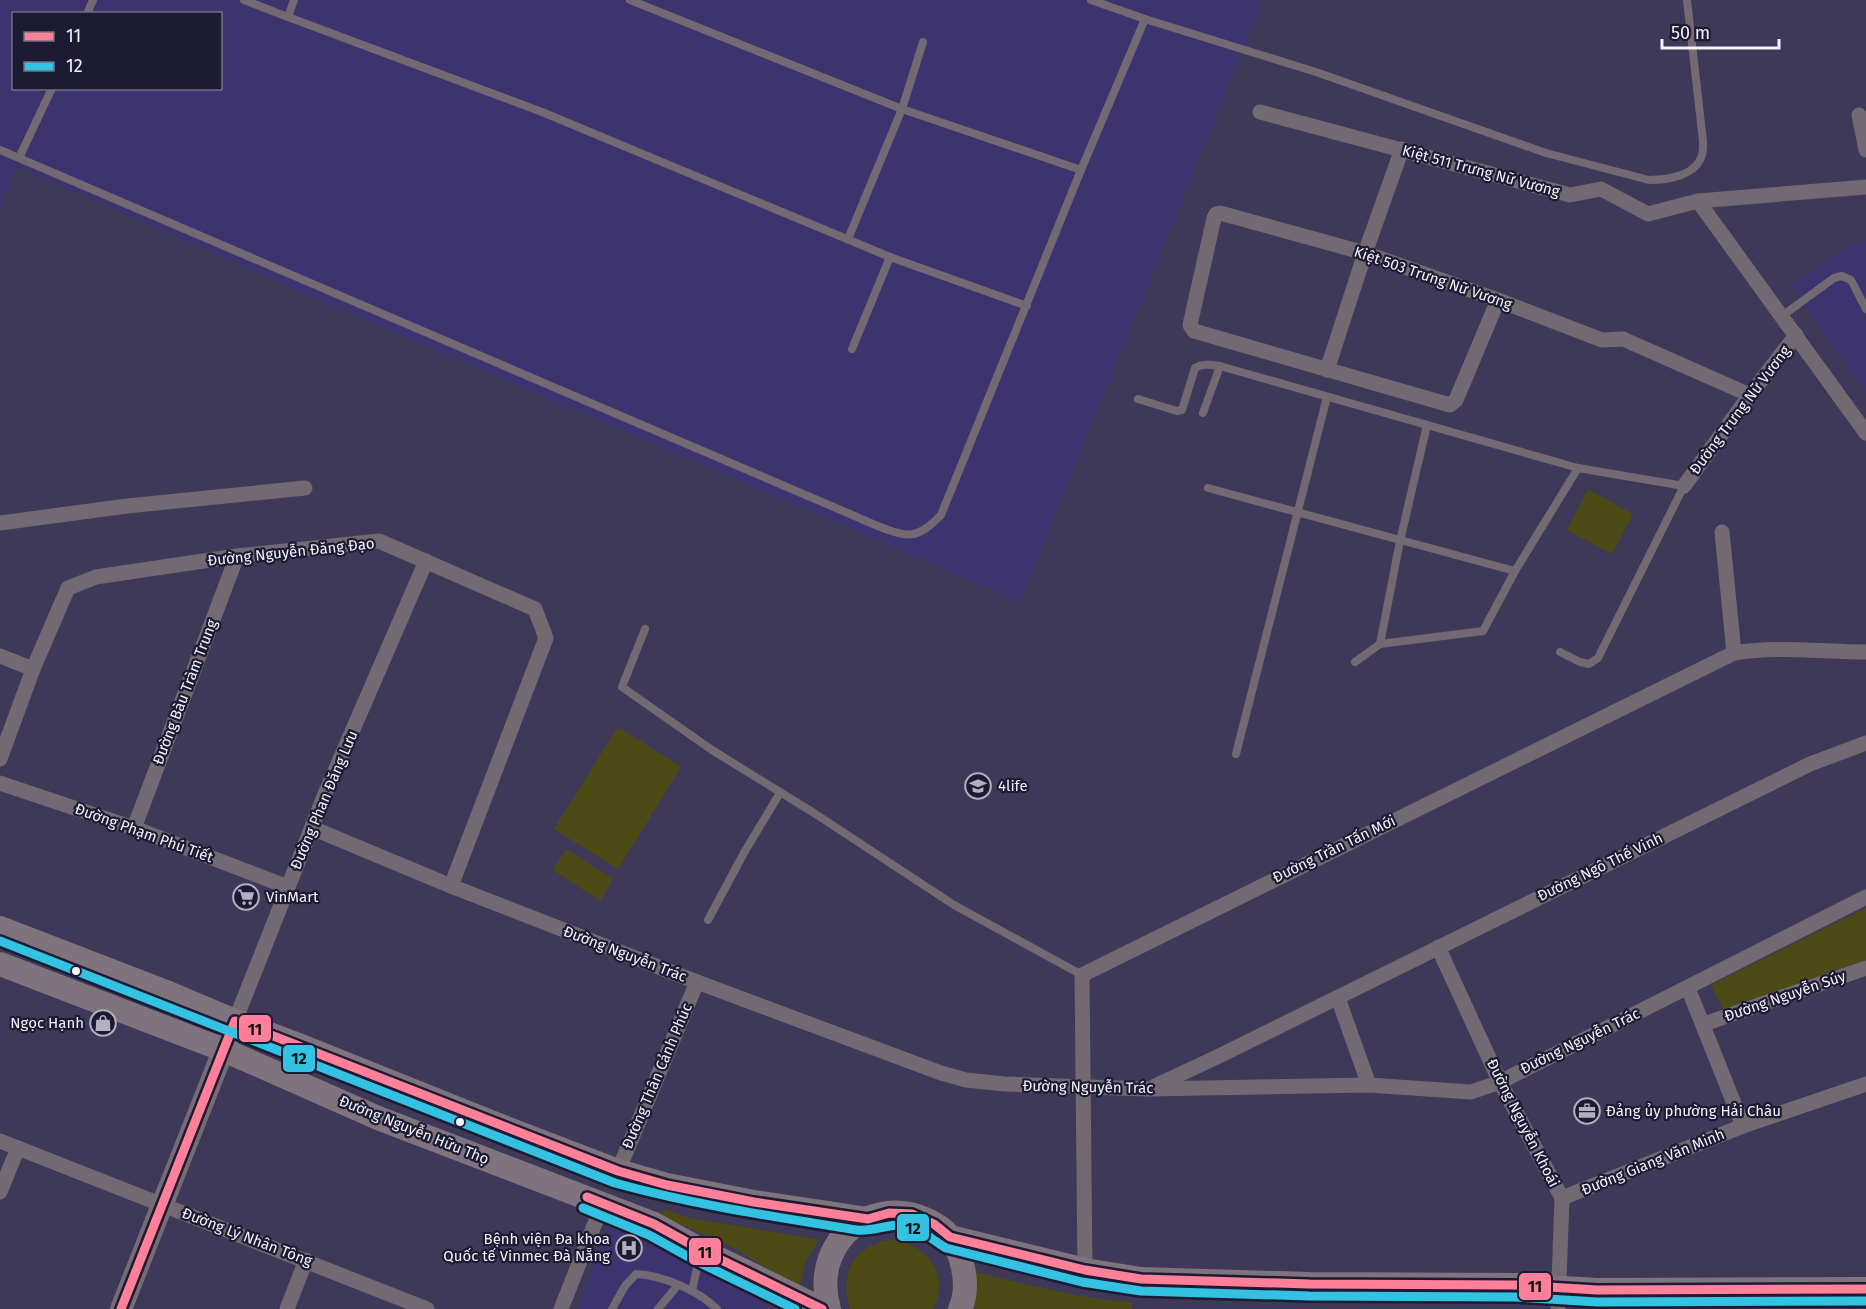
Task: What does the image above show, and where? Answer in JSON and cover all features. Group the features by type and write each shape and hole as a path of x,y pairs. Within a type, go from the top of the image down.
{"main road":[{"path":"0,928 171,994 493,1124 618,1170 667,1185 754,1202 868,1219"},
{"name":"Đường Nguyễn Hữu Thọ","path":"0,964 224,1050 378,1118 654,1224 700,1250 822,1309"},
{"path":"829,1309 825,1295 825,1272 833,1250 847,1231 868,1219 889,1213 912,1214 934,1224 950,1237 961,1259 966,1281 963,1304 960,1309"},
{"path":"950,1237 1085,1270 1141,1279 1309,1284 1516,1284 1558,1298 1597,1290 1866,1289"}],"street":[{"name":"Kiệt 511 Trưng Nữ Vương","path":"1260,112 1570,195 1601,189 1648,214 1698,201 1866,187"},
{"path":"1858,115 1866,150"},
{"path":"1402,150 1327,370 1450,405 1456,400 1498,300"},
{"name":"Đường Trưng Nữ Vương","path":"1698,201 1866,434"},
{"name":"Kiệt 503 Trưng Nữ Vương","path":"1327,370 1194,331 1190,325 1216,214 1221,213 1365,253 1602,340 1623,339 1749,395"},
{"name":"Đường Trưng Nữ Vương","path":"1684,486 1749,395 1796,335"},
{"path":"0,524 127,506 305,488"},
{"path":"1722,532 1734,653"},
{"name":"Đường Nguyễn Đăng Đạo","path":"0,759 33,669 68,588 96,577 237,556 379,541 535,609 546,638 451,886"},
{"name":"Đường Bàu Tràm Trung","path":"134,828 237,556"},
{"name":"Đường Phan Đăng Lưu","path":"121,1309 288,886 426,561"},
{"name":"Đường Trần Tấn Mới","path":"1082,975 1734,653 1776,648 1866,652"},
{"path":"0,656 33,669"},
{"name":"Đường Ngô Thế Vinh","path":"1149,1089 1810,764 1866,743"},
{"name":"Đường Phạm Phú Tiết","path":"0,783 134,828 288,886"},
{"name":"Đường Nguyễn Trác","path":"312,828 451,886 696,982 949,1075 966,1080 1005,1084 1149,1089 1369,1085 1471,1092 1500,1082 1866,897"},
{"name":"Đường Nguyễn Khoái","path":"1438,947 1500,1082 1562,1198 1558,1298"},
{"name":"Đường Nguyễn Súy","path":"1704,1024 1866,968"},
{"path":"1082,975 1085,1270"},
{"name":"Đường Thân Cảnh Phúc","path":"618,1170 696,982"},
{"name":"Đường Giang Văn Minh","path":"1688,988 1743,1126"},
{"path":"1338,998 1369,1085"},
{"name":"Đường Giang Văn Minh","path":"1562,1198 1743,1126 1866,1084"},
{"name":"Đường Lý Nhân Tông","path":"0,1140 423,1308"},
{"path":"0,1192 18,1148"},
{"path":"561,1309 603,1203"},
{"path":"287,1309 306,1260"}],"lane":[{"path":"244,0 542,112 890,257 1027,306"},
{"path":"288,17 294,0"},
{"path":"630,0 902,109 1081,170"},
{"path":"1090,0 1316,72 1546,153 1649,180 1685,174 1702,156 1703,141 1687,0"},
{"path":"0,150 850,514 892,531 912,535 929,526 941,515 1145,19"},
{"path":"848,239 902,109 923,42"},
{"path":"19,158 51,90"},
{"path":"852,349 890,257"},
{"path":"1782,316 1834,278 1842,276 1851,280 1866,309"},
{"path":"1138,399 1177,411 1182,410 1195,368 1206,364 1220,366 1578,468 1684,486 1598,658 1589,663 1580,662 1560,652"},
{"path":"1203,413 1220,366"},
{"path":"1236,754 1327,397"},
{"path":"1380,644 1400,540 1427,425"},
{"path":"1355,662 1380,644 1483,631 1515,571 1578,468"},
{"path":"1208,488 1515,571"},
{"path":"645,629 622,687 712,750 814,813 954,906 1082,975"},
{"path":"708,920 745,850 780,793"},
{"path":"692,1290 700,1250"},
{"path":"612,1309 625,1286 636,1274 646,1274 692,1290 717,1309"},
{"path":"658,1309 678,1285"}],"shaded area":[{"path":"0,0 1263,0 1021,602 296,290 17,166 0,207"},
{"path":"1866,237 1866,392 1790,285"},
{"path":"1588,489 1633,514 1612,554 1567,530"},
{"path":"618,727 681,767 618,869 554,829"},
{"path":"566,849 613,879 600,901 553,870"},
{"path":"1866,908 1866,960 1723,1010 1711,985"},
{"path":"664,1209 689,1218 817,1239 818,1242 805,1262 800,1286 797,1287 736,1249 685,1226 660,1218"},
{"name":"Bệnh viện Đa khoa Quốc tế Vinmec Đà Nẵng","path":"608,1227 706,1269 763,1302 769,1309 578,1309"},
{"path":"890,1240 914,1247 932,1262 939,1284 938,1296 933,1309 850,1309 846,1284 852,1264 867,1248"},
{"path":"971,1271 1071,1294 1132,1302 1132,1309 973,1309"}],"transit line":[{"name":"12","path":"0,941 615,1183 705,1204 857,1230 904,1225 921,1231 946,1248 1082,1282 1141,1291 1309,1296 1516,1297 1597,1302 1866,1301"},
{"name":"11","path":"121,1309 235,1021 618,1171 667,1185 754,1202 868,1219 889,1213 912,1214 934,1224 950,1237 1085,1270 1141,1279 1309,1284 1516,1285 1597,1290 1866,1289"},
{"name":"11","path":"587,1197 654,1224 701,1250 822,1309"},
{"name":"12","path":"583,1208 649,1235 696,1261 795,1309"}],"place":[{"name":"4life","path":"978,786"},
{"name":"VinMart","path":"246,897"},
{"name":"Ngọc Hạnh","path":"103,1023"},
{"name":"Đảng ủy phường Hải Châu","path":"1587,1111"},
{"name":"Bệnh viện Đa khoa Quốc tế Vinmec Đà Nẵng","path":"629,1248"}]}
